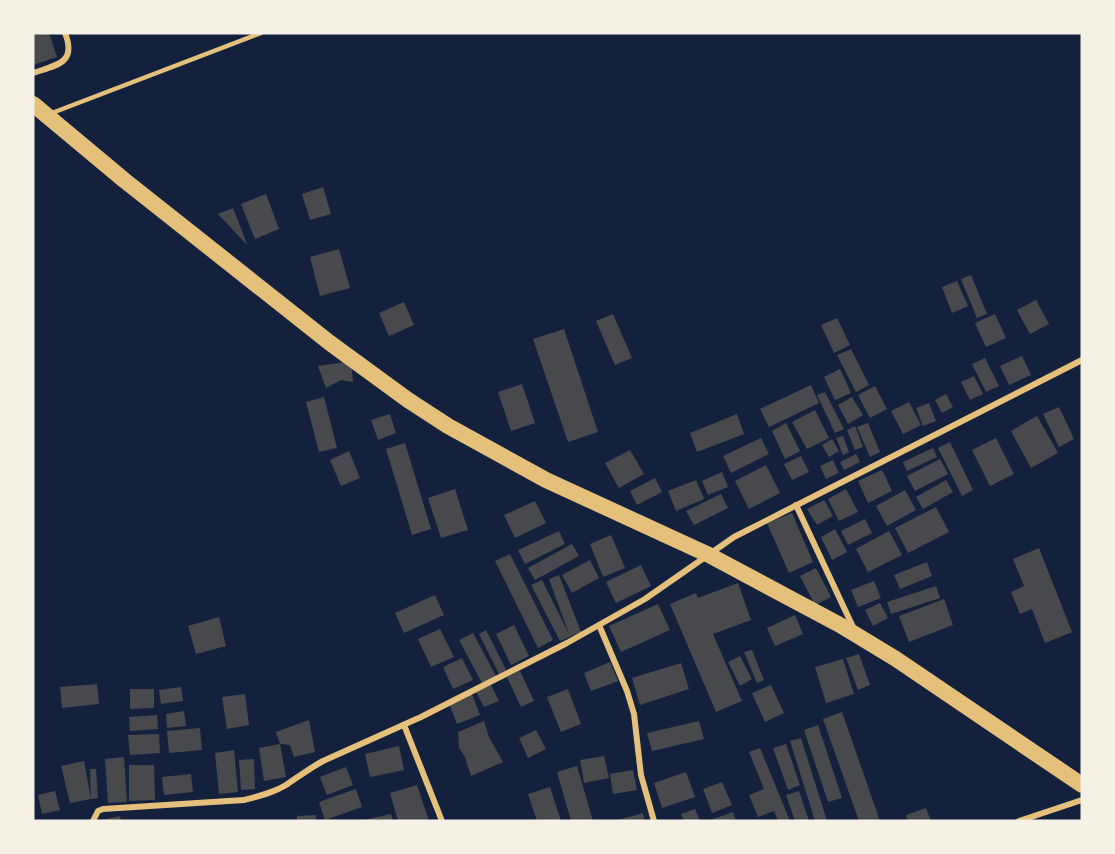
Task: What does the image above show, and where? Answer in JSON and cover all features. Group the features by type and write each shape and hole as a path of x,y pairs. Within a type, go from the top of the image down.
{"highway":[{"path":"33,104 124,180 330,343 448,426 546,480 709,555 857,636 896,659 1082,785"}],"street":[{"path":"33,73 55,66 66,59 69,48 65,33"},
{"path":"93,821 98,812 103,809 244,800 286,785 309,768 404,725 543,656 599,625 645,599 734,537 1082,360"},
{"path":"796,505 857,636"},
{"path":"599,625 627,691 634,714 641,775 654,821"},
{"path":"404,725 442,821"},
{"path":"1019,821 1082,800"}],"lane":[{"path":"47,115 261,33"}],"building":[{"path":"33,33 49,33 57,57 33,65"},
{"path":"323,187 331,214 310,220 302,194"},
{"path":"266,194 279,229 255,239 241,204"},
{"path":"233,208 247,244 247,245 218,214"},
{"path":"339,249 350,288 320,296 310,257"},
{"path":"971,275 987,314 977,318 961,279"},
{"path":"957,281 968,306 952,313 942,287"},
{"path":"1036,300 1049,324 1030,334 1017,310"},
{"path":"404,302 414,325 389,336 379,313"},
{"path":"613,314 632,358 615,365 596,321"},
{"path":"995,314 1006,338 986,347 975,323"},
{"path":"837,318 850,345 834,353 821,325"},
{"path":"564,329 598,432 568,442 533,339"},
{"path":"851,349 869,385 856,392 837,355"},
{"path":"1022,356 1031,375 1009,385 1000,366"},
{"path":"985,358 999,386 986,392 972,364"},
{"path":"351,361 353,382 341,380 326,388 318,366"},
{"path":"840,369 851,393 835,400 824,377"},
{"path":"974,376 983,394 970,400 961,382"},
{"path":"522,384 535,423 511,431 498,392"},
{"path":"811,385 819,403 769,427 760,409"},
{"path":"875,386 887,409 870,418 858,395"},
{"path":"825,392 844,429 835,433 817,395"},
{"path":"946,394 953,407 942,413 935,400"},
{"path":"324,397 337,448 319,452 306,402"},
{"path":"852,397 863,415 848,424 838,405"},
{"path":"909,402 921,425 903,434 891,411"},
{"path":"929,403 936,421 923,426 916,408"},
{"path":"1059,407 1074,439 1059,447 1043,414"},
{"path":"815,410 829,438 807,449 792,422"},
{"path":"390,414 396,433 378,440 371,420"},
{"path":"737,414 744,434 697,452 690,433"},
{"path":"1037,416 1058,453 1031,468 1011,431"},
{"path":"786,423 800,451 785,459 772,431"},
{"path":"868,423 880,452 870,457 857,427"},
{"path":"855,426 863,447 855,450 847,430"},
{"path":"843,436 849,452 843,455 836,438"},
{"path":"761,438 769,454 731,473 723,456"},
{"path":"996,438 1014,474 990,486 972,450"},
{"path":"832,439 839,451 829,457 822,445"},
{"path":"950,442 973,490 962,496 938,448"},
{"path":"405,443 431,529 412,535 386,449"},
{"path":"933,448 937,457 907,471 903,462"},
{"path":"630,450 644,474 619,488 605,463"},
{"path":"349,451 360,478 341,486 330,460"},
{"path":"856,454 860,462 844,470 840,462"},
{"path":"801,456 809,472 792,480 784,464"},
{"path":"940,459 948,474 915,491 907,476"},
{"path":"833,460 839,473 826,479 820,466"},
{"path":"766,465 780,493 749,509 735,481"},
{"path":"882,470 892,491 868,503 858,481"},
{"path":"722,472 728,487 708,495 702,481"},
{"path":"655,478 662,492 637,505 630,491"},
{"path":"696,480 704,499 676,511 668,491"},
{"path":"946,480 953,492 923,509 916,497"},
{"path":"455,489 468,530 441,538 428,498"},
{"path":"846,489 858,512 839,521 828,499"},
{"path":"905,490 916,510 887,526 876,506"},
{"path":"721,494 728,508 694,525 686,511"},
{"path":"824,500 833,516 817,525 807,509"},
{"path":"535,501 546,523 515,538 504,515"},
{"path":"936,507 949,532 908,553 895,528"},
{"path":"792,513 813,562 789,573 767,523"},
{"path":"865,519 872,533 848,545 841,531"},
{"path":"835,529 847,552 832,560 821,537"},
{"path":"559,531 565,544 525,564 518,550"},
{"path":"889,531 902,555 868,572 856,549"},
{"path":"611,535 625,568 603,577 590,544"},
{"path":"572,544 579,556 535,580 528,568"},
{"path":"1039,548 1072,632 1045,643 1032,609 1020,614 1011,592 1024,586 1013,559"},
{"path":"510,554 553,640 538,648 495,561"},
{"path":"590,560 599,578 572,593 562,575"},
{"path":"927,562 932,576 900,589 894,575"},
{"path":"641,565 651,586 616,603 606,582"},
{"path":"816,568 831,597 815,605 800,576"},
{"path":"559,575 581,632 560,641 531,585 542,580 569,634 549,579"},
{"path":"874,581 881,598 858,607 851,590"},
{"path":"738,583 751,620 713,634 742,701 716,712 670,604 696,593 698,598"},
{"path":"936,586 940,598 891,614 887,602"},
{"path":"435,595 444,615 404,633 395,613"},
{"path":"944,599 953,625 909,642 899,616"},
{"path":"880,603 888,618 873,626 865,610"},
{"path":"658,604 670,630 621,652 609,626"},
{"path":"795,615 803,634 775,646 767,628"},
{"path":"219,617 226,646 196,654 188,626"},
{"path":"514,625 529,656 511,665 496,634"},
{"path":"440,629 454,657 431,667 418,639"},
{"path":"486,630 506,670 499,674 479,634"},
{"path":"473,633 496,676 482,683 459,640"},
{"path":"752,650 764,680 757,683 744,652"},
{"path":"859,654 870,685 858,690 846,658"},
{"path":"740,656 752,679 740,686 728,662"},
{"path":"462,658 473,680 453,689 443,667"},
{"path":"843,659 854,694 826,703 815,667"},
{"path":"610,662 618,681 591,691 584,673"},
{"path":"681,663 689,689 640,705 632,678"},
{"path":"520,671 534,701 521,707 507,677"},
{"path":"97,684 99,704 62,708 60,687"},
{"path":"491,685 499,701 484,707 476,692"},
{"path":"771,685 784,713 765,722 752,693"},
{"path":"181,687 183,701 161,704 159,690"},
{"path":"130,689 154,689 154,708 130,709"},
{"path":"568,689 581,724 561,732 547,697"},
{"path":"245,694 249,725 227,729 222,697"},
{"path":"472,694 480,715 457,724 449,703"},
{"path":"184,711 186,726 167,728 166,714"},
{"path":"842,712 880,821 859,821 823,719"},
{"path":"157,715 158,729 130,731 129,717"},
{"path":"309,720 315,752 294,757 290,745 280,744 276,732"},
{"path":"484,721 489,737 503,762 471,776 465,757 459,748 458,732"},
{"path":"699,721 704,739 652,751 647,733"},
{"path":"818,725 842,798 828,802 804,730"},
{"path":"200,728 202,750 169,753 167,731"},
{"path":"536,730 546,749 528,758 519,738"},
{"path":"159,734 160,753 130,755 128,735"},
{"path":"801,738 827,821 815,821 790,741"},
{"path":"280,744 286,777 264,781 259,748"},
{"path":"786,744 800,785 788,790 773,748"},
{"path":"399,746 404,770 370,777 365,754"},
{"path":"760,748 790,821 778,821 774,811 758,817 749,795 764,789 749,752"},
{"path":"234,750 238,792 219,794 215,753"},
{"path":"604,756 609,778 584,783 580,760"},
{"path":"124,757 127,802 108,803 105,759"},
{"path":"254,759 255,789 241,790 239,760"},
{"path":"84,761 91,799 70,803 61,766"},
{"path":"129,765 154,765 155,800 129,801"},
{"path":"577,766 593,821 571,821 557,772"},
{"path":"346,767 353,785 327,795 320,777"},
{"path":"90,769 96,769 98,798 91,799"},
{"path":"633,770 637,790 613,794 610,774"},
{"path":"686,772 695,797 662,808 654,783"},
{"path":"191,774 193,792 164,795 162,777"},
{"path":"722,782 732,805 712,813 703,789"},
{"path":"417,785 429,821 398,821 390,793"},
{"path":"550,787 561,821 537,821 528,794"},
{"path":"356,789 362,807 325,820 319,802"},
{"path":"55,791 60,810 42,814 38,795"},
{"path":"799,791 809,821 795,821 786,795"},
{"path":"926,808 931,821 908,821 906,815"},
{"path":"695,809 700,821 684,821 681,814"},
{"path":"733,812 736,821 708,821"},
{"path":"643,813 645,821 618,821 618,820"},
{"path":"391,814 393,821 364,821 364,820"},
{"path":"316,815 316,821 297,821 297,816"},
{"path":"120,816 121,821 101,821 101,820"}]}
